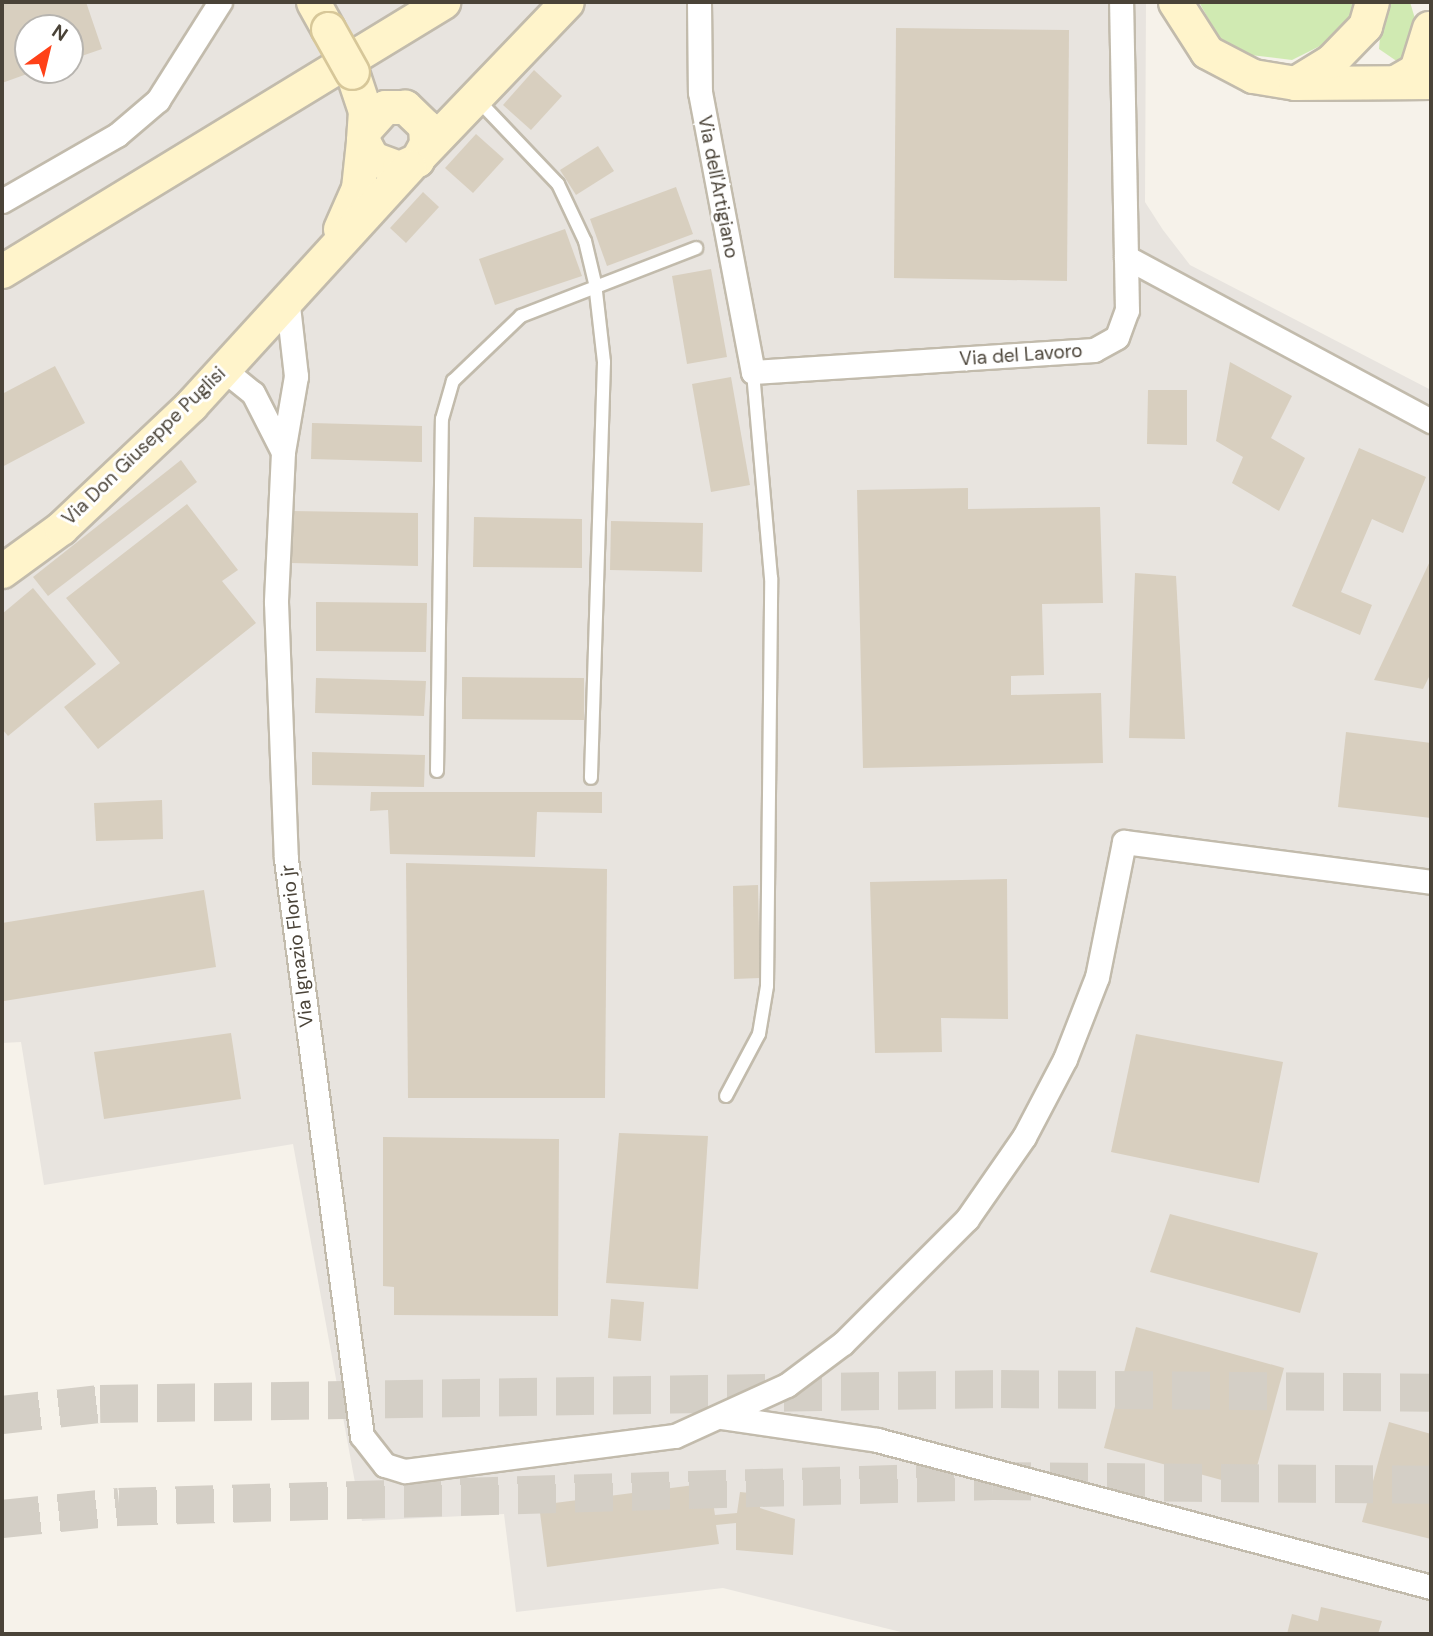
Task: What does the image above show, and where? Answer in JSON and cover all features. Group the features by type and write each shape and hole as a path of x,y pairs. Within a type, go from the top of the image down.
{"main road":[{"path":"2,271 443,2"},
{"name":"Via Don Giuseppe Puglisi","path":"2,571 61,528 223,369 330,246 568,2"},
{"path":"1175,2 1190,33 1231,68 1295,83 1431,82"},
{"path":"1295,83 1331,61 1368,14"},
{"path":"1368,14 1373,65 1395,82"},
{"path":"321,15 352,72 364,135 380,165 416,159 427,135 404,108 352,72"},
{"path":"1395,82 1416,70 1426,20"},
{"path":"364,135 375,112 404,108 444,108 474,96"},
{"name":"Via Don Giuseppe Puglisi","path":"330,246 358,188 364,135"}],"street":[{"path":"2,201 117,135 158,100 220,2"},
{"name":"Via dell'Artigiano","path":"699,2 700,92 753,372"},
{"name":"Via del Lavoro","path":"753,372 1094,350 1117,337 1127,310 1121,2"},
{"path":"1126,257 1431,421"},
{"name":"Via Ignazio Florio jr","path":"287,297 296,376 283,452 276,602 286,859 362,1436 371,1453 405,1471 675,1436 722,1417"},
{"path":"223,369 253,393 283,452"},
{"path":"722,1417 787,1385 843,1343 967,1219 1024,1137 1065,1059 1097,977 1124,842 1431,882"},
{"path":"722,1417 877,1440 1431,1587"}],"lane":[{"path":"474,96 558,184 581,231 595,283 604,362 591,778"},
{"path":"437,771 445,401 453,381 487,341 536,308 595,283 696,248"},
{"path":"726,1097 759,1034 767,986 771,578 753,372"}],"shaded area":[{"path":"2,2 1146,2 1145,202 1163,230 1190,265 1431,390 1431,1634 909,1634 723,1588 516,1612 504,1514 362,1521 293,1144 44,1185 21,1042 2,1043"}],"green space":[{"path":"1199,2 1358,2 1338,37 1292,60 1242,54 1219,38"},
{"path":"1383,2 1410,2 1416,22 1416,51 1398,62 1379,49"}],"building":[{"path":"2,2 86,2 102,49 84,55 84,14 14,14 14,79 2,83"},
{"path":"896,28 1069,30 1067,281 894,278"},
{"path":"534,70 562,96 531,130 503,105"},
{"path":"476,134 504,159 473,193 445,168"},
{"path":"598,146 614,171 576,195 560,170"},
{"path":"676,187 693,234 607,266 590,219"},
{"path":"423,192 439,207 406,243 390,228"},
{"path":"565,229 582,276 495,305 479,259"},
{"path":"711,269 727,357 687,364 672,276"},
{"path":"1230,362 1292,396 1271,438 1305,458 1279,511 1232,483 1243,457 1216,441"},
{"path":"55,366 85,423 2,467 2,394"},
{"path":"731,377 750,485 711,492 692,384"},
{"path":"1148,390 1187,390 1187,445 1147,444"},
{"path":"312,423 422,426 422,462 311,459"},
{"path":"1359,448 1426,477 1403,533 1372,519 1341,592 1372,605 1360,635 1292,606"},
{"path":"181,460 197,482 48,596 33,577"},
{"path":"968,488 968,509 1100,507 1103,603 1042,604 1044,675 1011,676 1011,695 1101,693 1103,763 863,768 857,490"},
{"path":"187,504 238,570 222,581 256,623 98,749 64,707 120,663 66,598"},
{"path":"291,511 418,513 418,566 291,563"},
{"path":"474,517 582,519 582,568 473,567"},
{"path":"611,521 703,523 702,572 610,570"},
{"path":"1431,559 1431,673 1423,689 1374,680"},
{"path":"1135,573 1176,576 1185,739 1129,738"},
{"path":"33,588 96,664 8,736 2,729 2,614"},
{"path":"316,602 427,603 426,652 316,651"},
{"path":"462,677 584,678 584,720 462,719"},
{"path":"316,678 426,681 424,716 315,713"},
{"path":"1346,732 1431,743 1431,818 1338,807"},
{"path":"312,752 425,755 424,787 312,785"},
{"path":"371,792 602,792 602,813 537,812 535,857 390,854 388,810 370,811"},
{"path":"162,800 163,839 96,841 94,803"},
{"path":"406,863 607,869 605,1098 408,1098"},
{"path":"1007,879 1008,1019 941,1018 942,1052 875,1053 870,882"},
{"path":"758,885 760,978 734,979 733,886"},
{"path":"204,890 216,967 4,1001 2,923"},
{"path":"231,1033 241,1099 104,1119 94,1052"},
{"path":"1136,1034 1283,1062 1259,1183 1111,1152"},
{"path":"619,1133 708,1136 698,1289 606,1283"},
{"path":"383,1137 559,1139 558,1316 394,1315 394,1287 383,1286"},
{"path":"1170,1214 1318,1253 1300,1313 1150,1272"},
{"path":"611,1299 644,1302 641,1341 608,1338"},
{"path":"1136,1327 1284,1368 1251,1488 1104,1448"},
{"path":"1389,1422 1431,1434 1431,1539 1362,1522"},
{"path":"710,1483 715,1515 737,1513 740,1492 760,1494 760,1508 795,1519 793,1555 736,1550 736,1523 716,1525 719,1544 547,1567 539,1505"},
{"path":"1321,1607 1382,1621 1378,1634 1287,1634 1292,1614 1318,1621"}],"tunnel":[{"path":"2,1415 100,1404 1001,1389 1431,1393"},
{"path":"2,1519 119,1507 993,1481 1431,1485"}]}
